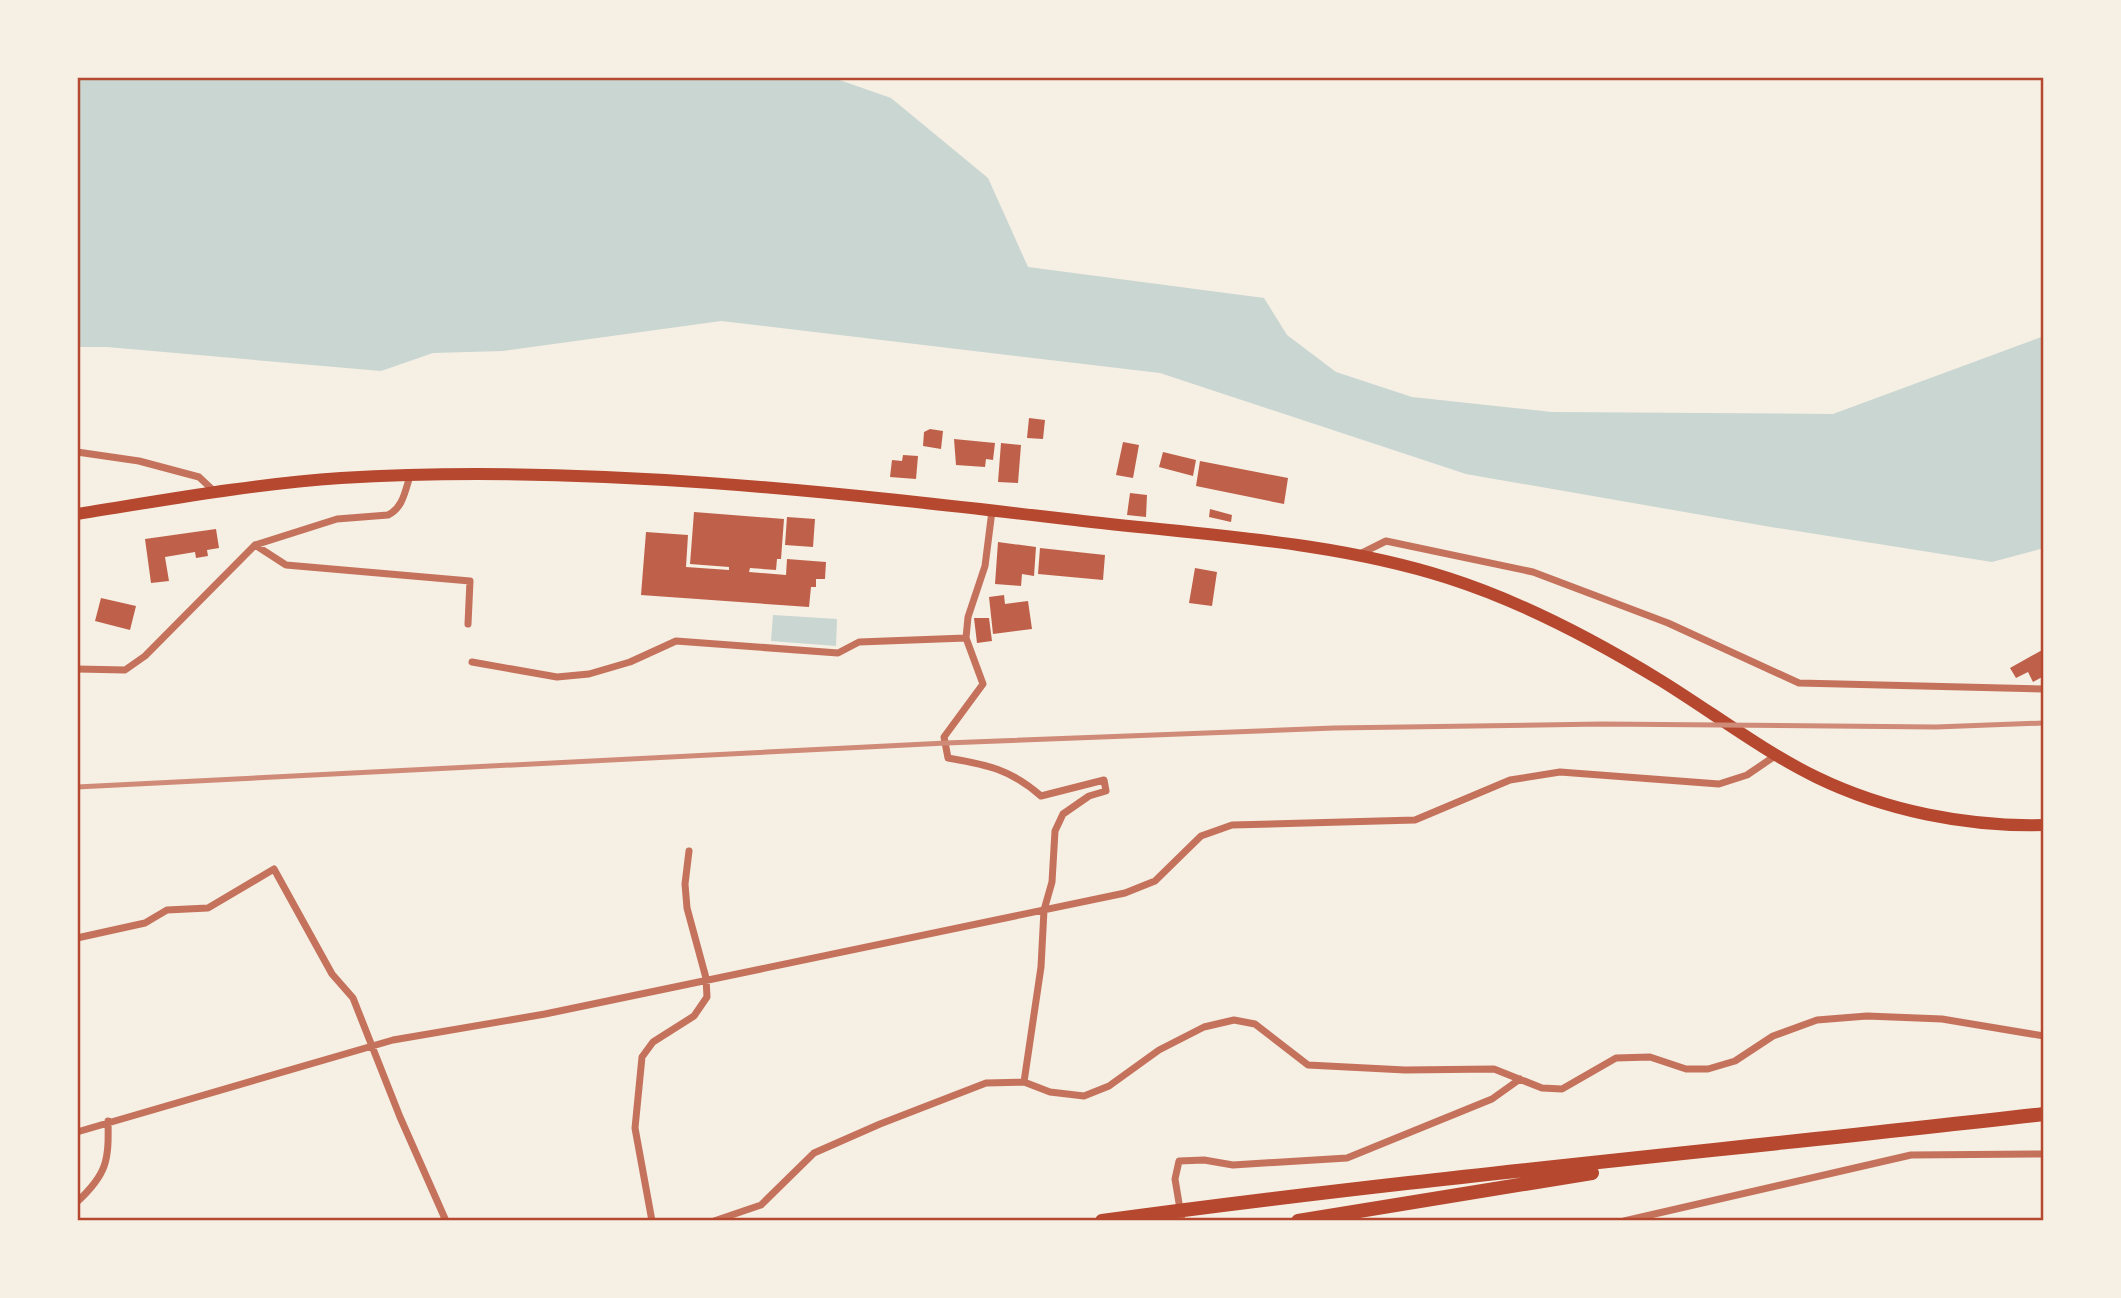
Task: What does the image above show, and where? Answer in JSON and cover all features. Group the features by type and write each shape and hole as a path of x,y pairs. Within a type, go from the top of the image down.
{"highway":[{"path":"77,514 281,483 478,475 669,482 855,494 1359,554 1408,566 1499,596 1590,640 1659,680 1775,757 1832,784 1919,813 2015,826 2044,825"},
{"path":"1102,1221 1316,1191 1725,1151 2044,1114"},
{"path":"1298,1221 1725,1151"}],"street":[{"path":"77,452 139,461 199,477 216,492"},
{"path":"77,669 125,670 145,656 255,545 337,519 388,515 402,502 410,476"},
{"path":"992,511 985,566 968,617 967,638 983,684 944,737 948,758 992,765 1020,778 1041,796 1104,780 1106,790 1089,796 1063,814 1058,822 1052,882 1044,910 1041,967 1024,1082"},
{"path":"1359,554 1386,541 1533,572 1668,623 1800,683 2044,689"},
{"path":"255,545 286,565 470,581 468,624"},
{"path":"472,662 557,677 589,674 630,662 676,641 838,653 859,642 967,638"},
{"path":"77,1132 393,1040 545,1014 706,978 1125,893 1155,881 1201,836 1232,825 1415,820 1510,780 1560,772 1719,784 1746,775 1775,757"},
{"path":"652,1221 635,1128 642,1057 653,1042 694,1016 707,998 706,978 687,908 685,884 689,851"},
{"path":"77,938 145,923 167,910 208,908 274,869 332,974 353,998 400,1117 446,1221"},
{"path":"714,1221 761,1205 814,1153 986,1083 1024,1082 1050,1092 1084,1096 1109,1086 1159,1050 1204,1027 1234,1020 1255,1024 1308,1065 1405,1070 1494,1069 1542,1088 1562,1089 1616,1058 1650,1057 1686,1069 1708,1069 1735,1060 1773,1036 1817,1020 1867,1016 1942,1019 2044,1036"},
{"path":"1182,1221 1175,1179 1179,1161 1204,1160 1233,1165 1347,1158 1492,1099 1520,1079"},
{"path":"77,1202 101,1180 109,1153 108,1121"},
{"path":"1624,1221 1910,1155 2044,1154"}],"shaded area":[{"path":"77,77 831,77 891,98 988,178 1028,267 1264,298 1287,335 1336,372 1412,397 1552,412 1833,414 2044,336 2044,548 1992,562 1771,527 1466,474 1160,373 721,321 503,351 433,353 381,371 107,347 77,347"},
{"path":"773,615 837,619 836,646 771,641"}],"building":[{"path":"1029,418 1045,420 1043,439 1027,438"},
{"path":"930,429 943,431 941,449 923,446 924,432"},
{"path":"954,439 995,443 993,460 986,459 985,467 956,465"},
{"path":"1123,442 1139,445 1133,478 1116,475"},
{"path":"1001,443 1021,445 1018,483 998,482"},
{"path":"1163,452 1196,460 1193,476 1159,467"},
{"path":"903,455 918,456 916,479 890,477 892,460 902,461"},
{"path":"1200,461 1288,478 1284,504 1196,486"},
{"path":"1130,493 1147,495 1146,517 1127,515"},
{"path":"1210,509 1232,515 1231,522 1209,517"},
{"path":"694,512 784,519 781,559 777,559 776,570 750,568 749,572 786,575 787,559 826,562 825,579 816,579 816,587 811,587 809,607 641,595 646,532 688,535 686,567 729,570 729,567 690,564"},
{"path":"787,517 815,519 813,547 785,545"},
{"path":"216,529 219,548 207,550 208,556 196,558 195,552 165,557 169,581 151,583 145,539"},
{"path":"998,542 1036,547 1034,576 1022,574 1021,586 995,584"},
{"path":"1040,548 1105,555 1103,580 1038,574"},
{"path":"1195,568 1217,572 1212,606 1189,603"},
{"path":"1004,595 1005,604 1028,601 1032,629 993,634 989,597"},
{"path":"101,598 136,606 130,630 95,621"},
{"path":"974,618 989,618 992,641 977,643"},
{"path":"2044,649 2044,676 2033,682 2028,672 2016,678 2010,668"}],"railway":[{"path":"77,787 946,743 1334,728 1602,724 1936,727 2044,723"}]}
